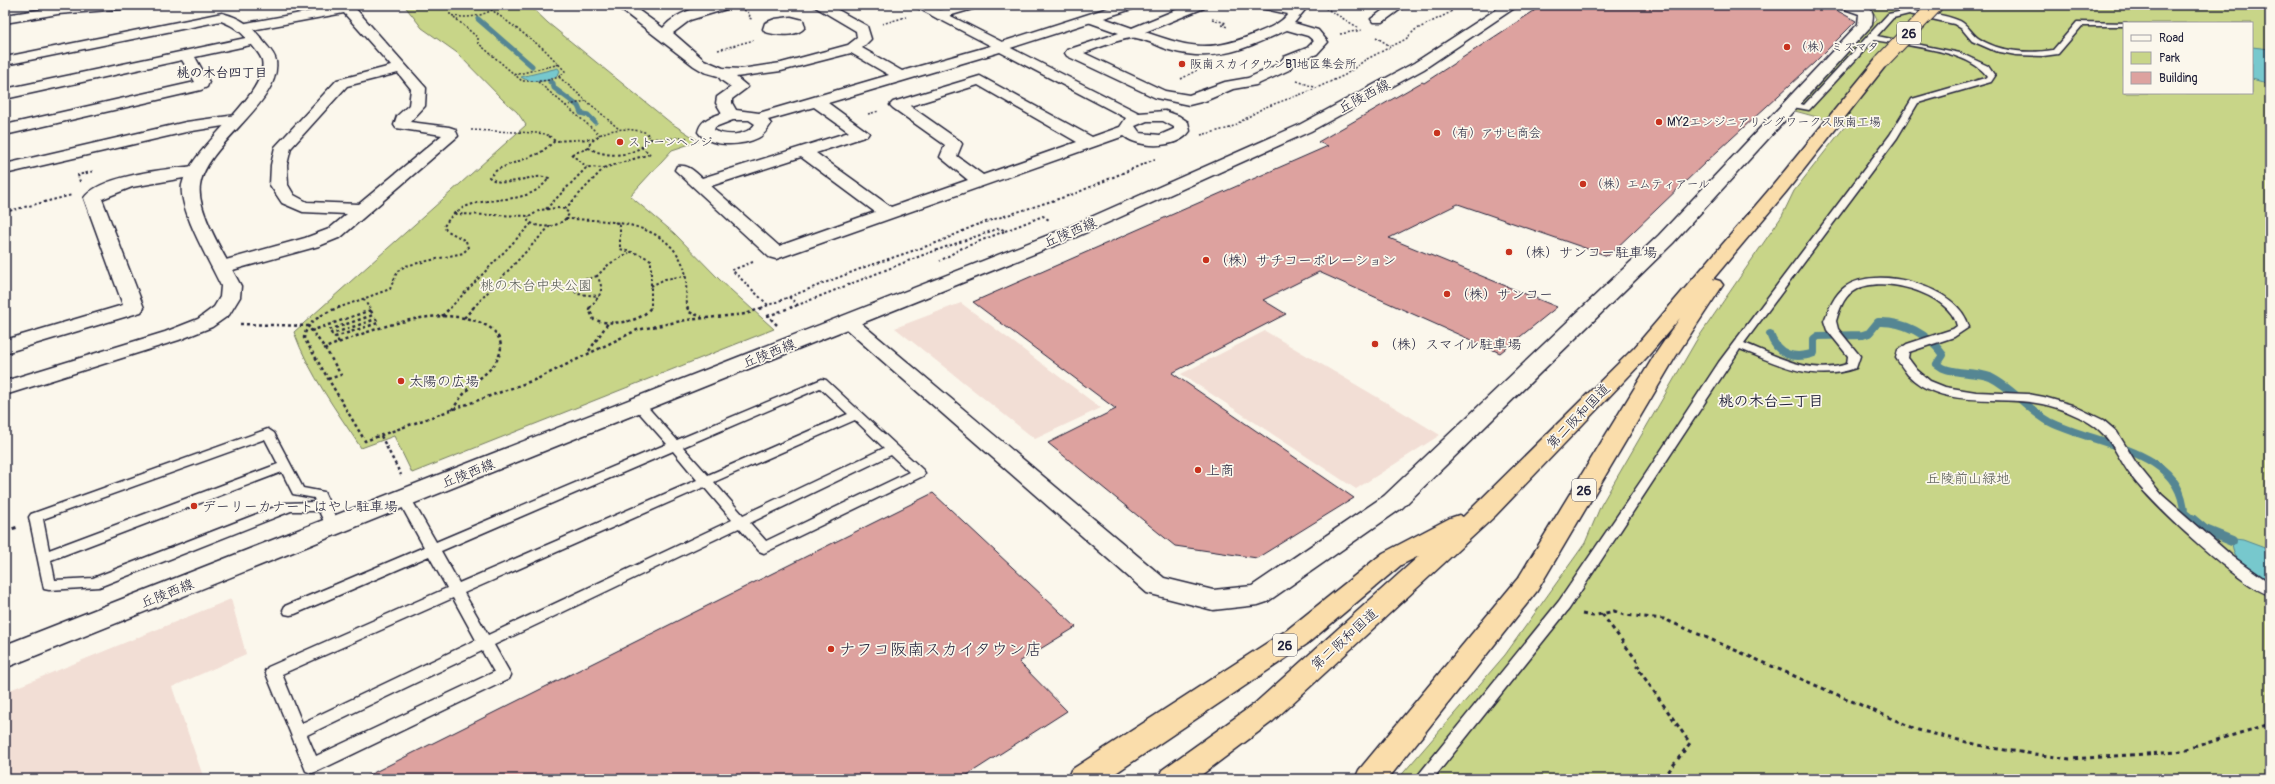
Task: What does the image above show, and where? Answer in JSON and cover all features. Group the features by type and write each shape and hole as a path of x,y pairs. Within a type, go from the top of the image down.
{"highway":[{"name":"第二阪和国道","path":"1173,779 1263,713 1486,510 1641,352 1780,188 1882,61 1936,5"},
{"name":"26","path":"1370,779 1528,584 1665,356 1780,188"},
{"name":"26","path":"1082,779 1297,637 1392,559 1486,510"}],"street":[{"path":"5,20 58,10 121,5"},
{"path":"622,5 709,69 724,72 770,69 854,48 864,38 862,29 812,13 775,23 770,26 773,30"},
{"path":"668,38 666,33 675,22 693,14 725,5"},
{"path":"929,10 971,5"},
{"path":"759,118 763,124 762,127 756,132 743,137 717,138 706,132 708,124 731,115 750,115 759,118 1093,19 1130,5"},
{"path":"1266,5 1299,8"},
{"path":"1378,19 1399,5"},
{"name":"丘陵西線","path":"5,658 1070,233 1305,128 1419,66 1512,5"},
{"path":"848,322 1156,586 1213,600 1258,595 1393,502 1666,239 1865,25 1866,12 1847,5"},
{"path":"1193,8 1132,33 1072,52 1161,95 1189,100 1200,98 1230,86 1251,82 1284,68 1289,60 1312,51 1321,42 1320,39 1313,33 1286,26"},
{"path":"1093,19 1132,33 1193,51 1229,49 1259,38 1286,26 1299,8"},
{"path":"5,94 186,55 251,34 345,9 350,11 419,88 417,106 404,120 402,125 449,132 450,136 335,233 312,242 222,267"},
{"path":"683,170 776,253 1091,142 1132,124 1001,47 929,10"},
{"path":"5,60 224,11 244,24 269,60 269,75 263,89 210,150 195,171 191,187 192,204 231,286 230,297 222,311 205,323 172,336 5,388"},
{"path":"854,48 900,76"},
{"path":"5,130 202,84 186,55"},
{"path":"363,209 303,207 288,199 279,185 279,165 283,147 342,83 401,68"},
{"path":"724,72 726,77 740,87 725,97 724,103 731,115"},
{"path":"898,105 980,80 1091,142"},
{"path":"700,184 861,133 816,101"},
{"path":"898,105 954,144 948,157 981,181"},
{"path":"5,169 186,126 236,120"},
{"path":"804,152 888,213"},
{"path":"5,347 134,308 93,198 97,193 109,188 155,176 195,171"}],"lane":[{"path":"1791,104 1806,108 1891,16 1910,12 1956,22 1965,27 1975,39 1998,49 2016,53 2043,54 2055,52 2080,24 2123,24"},
{"path":"1423,779 1564,605 1648,481 1723,364 1739,345 1762,310 1894,136 1915,101 1988,80 1991,76 1986,68 1961,55 1872,37"},
{"path":"1739,345 1800,367 1829,372 1842,370 1852,366 1854,356 1833,330 1830,320 1847,290 1859,283 1886,280 1905,284 1926,292 1959,311 1964,319 1963,327 1954,334 1916,344 1904,350 1902,358 1908,370 1922,381 1943,390 1962,395 2027,398 2051,402 2090,417 2113,433 2125,456 2150,491 2216,550 2270,590"},
{"path":"290,610 432,550 675,446 822,383 918,473 764,548 705,481 675,446 639,405"},
{"path":"408,497 432,550 456,591 503,675 312,766 273,671 456,591 856,415"},
{"path":"324,507 290,506 94,583 49,584 36,517 268,433 298,491 319,496 324,507 333,527"},
{"path":"298,732 892,449"},
{"path":"44,557 285,466"}],"path":[{"path":"462,5 450,10 450,15 478,38 478,43 522,81 538,82 559,77 565,71 560,64 524,33 516,29 492,10"},
{"path":"492,10 493,5"},
{"path":"1321,5 1368,33"},
{"path":"1198,136 1210,131 1230,128 1263,108 1332,81 1449,13 1459,5"},
{"path":"1193,8 1226,24 1222,25 1259,38"},
{"path":"454,17 475,16 492,10"},
{"path":"862,29 929,10"},
{"path":"694,58 758,38 773,30"},
{"path":"1374,36 1391,46"},
{"path":"514,75 560,64"},
{"path":"559,77 619,130"},
{"path":"538,82 600,135"},
{"path":"565,106 586,101"},
{"path":"844,121 898,105"},
{"path":"449,132 463,130 537,133 546,134 555,141"},
{"path":"650,139 647,133 638,130 619,130 600,135 593,139 555,141 536,155 499,168 491,173 489,177 491,181 509,182 537,176 549,178 547,183 538,190 523,197 474,202 466,205 454,214 444,226 446,230 465,239 468,248 463,253 404,266 397,272 390,289 332,309 308,326 304,331 304,338 365,441 451,412 537,379 605,344 637,330 704,318 746,314 865,267 939,242 976,225 1074,194 1152,162 1159,155"},
{"path":"641,147 650,154 604,168 587,167 571,154 589,148 600,154 627,152 641,147 650,139 679,140 706,132"},
{"path":"589,148 593,139"},
{"path":"454,214 530,216 546,208 587,167"},
{"path":"565,209 604,168"},
{"path":"5,212 76,194"},
{"path":"546,208 565,209 569,214 566,219"},
{"path":"530,216 528,221 531,224"},
{"path":"934,263 960,248 1042,216"},
{"path":"442,316 531,224 551,225 566,219 615,222 639,228 667,244 683,264 686,276 685,304 689,312 704,318"},
{"path":"597,276 602,285 602,291 589,309 594,320 608,323 632,319 650,310 654,303 651,286 653,266 651,260 639,254 630,253 620,249 620,226 615,222"},
{"path":"464,318 551,225"},
{"path":"797,342 768,316 922,255 959,244 1000,228 1005,231"},
{"path":"599,296 584,296 577,294 574,290 580,281 597,276 609,264 630,253"},
{"path":"732,270 768,305"},
{"path":"651,286 665,279 686,276"},
{"path":"789,297 798,305"},
{"path":"340,342 335,337 378,322 376,318 332,334 329,330 373,315 364,299"},
{"path":"311,330 371,310"},
{"path":"325,348 395,323 442,316 478,321 490,327 498,334 501,343 500,354 495,364 466,392 451,412"},
{"path":"777,325 784,322"},
{"path":"586,353 600,338 608,323"},
{"path":"308,326 325,348 341,375 328,380"},
{"path":"381,436 408,497"},
{"path":"5,532 18,527"},
{"path":"1564,605 1584,614 1602,614 1614,611 1630,616 1664,619 1918,730 1991,748 2070,759 2177,752 2242,731 2270,724"},
{"path":"1602,614 1640,665 1637,667 1690,743 1663,779"}],"shaded area":[{"path":"961,303 1101,408 1035,439 895,328"},
{"path":"1265,331 1440,435 1356,489 1181,374"},
{"path":"231,599 246,654 172,687 204,779 5,779 5,692"}],"green space":[{"name":"桃の木台中央公園","path":"404,5 529,5 548,23 671,123 699,141 672,150 630,196 674,233 720,280 774,329 412,473 394,436 361,448 315,377 300,348 294,332 526,125 517,112 503,100 456,52 422,28"},
{"name":"丘陵前山緑地","path":"1861,5 2270,5 2270,779 1398,779 1505,655 1585,543 1601,505 1696,341 1782,216 1794,191 1846,125 1795,111 1877,19 1874,13"}],"water":[{"path":"2253,47 2270,49 2270,84 2253,79"},
{"path":"558,68 560,71 557,75 548,80 531,81 521,77"},
{"path":"2235,539 2243,540 2270,550 2270,583 2251,571 2239,561 2233,549 2232,541"}],"building":[{"path":"1543,5 1827,5 1856,21 1814,63 1707,161 1608,256 1458,204 1389,238 1557,307 1500,353 1319,272 1263,300 1286,314 1172,373 1354,498 1257,558 1175,546 1048,443 1116,409 973,302 1328,146 1318,142 1422,82 1424,83"},
{"name":"ナフコ阪南スカイタウン店","path":"933,493 1076,627 1019,662 1067,711 961,779 361,779"}],"waterway":[{"path":"478,19 532,66"},
{"path":"550,82 553,83 554,88 578,106 581,113 588,115 595,122"},
{"path":"1770,334 1777,347 1782,351 1793,356 1800,356 1814,353 1814,339 1818,336 1863,335 1869,333 1878,322 1888,322 1906,326 1923,335 1937,348 1943,355 1937,364 1943,368 1955,372 1978,374 1990,377 2006,387 2050,422 2133,452 2153,462 2169,475 2180,492 2184,513 2193,520"},
{"path":"2192,519 2205,530 2232,541"}],"place":[{"name":"（株）ミズマタ","path":"1787,47"},
{"name":"阪南スカイタウンB1地区集会所","path":"1182,64"},
{"name":"MY2エンジニアリングワークス阪南工場","path":"1659,122"},
{"name":"（有）アサヒ商会","path":"1437,133"},
{"name":"ストーンヘンジ","path":"620,142"},
{"name":"（株）エムティアール","path":"1583,184"},
{"name":"（株）サンコー駐車場","path":"1509,252"},
{"name":"（株）サチコーポレーション","path":"1206,260"},
{"name":"（株）サンコー","path":"1447,294"},
{"name":"（株）スマイル駐車場","path":"1375,344"},
{"name":"太陽の広場","path":"401,381"},
{"name":"上商","path":"1198,470"},
{"name":"デーリーカナートはやし駐車場","path":"194,506"},
{"name":"ナフコ阪南スカイタウン店","path":"831,649"}],"district":[{"name":"桃の木台四丁目","path":"222,72"},
{"name":"桃の木台二丁目","path":"1771,401"}]}
